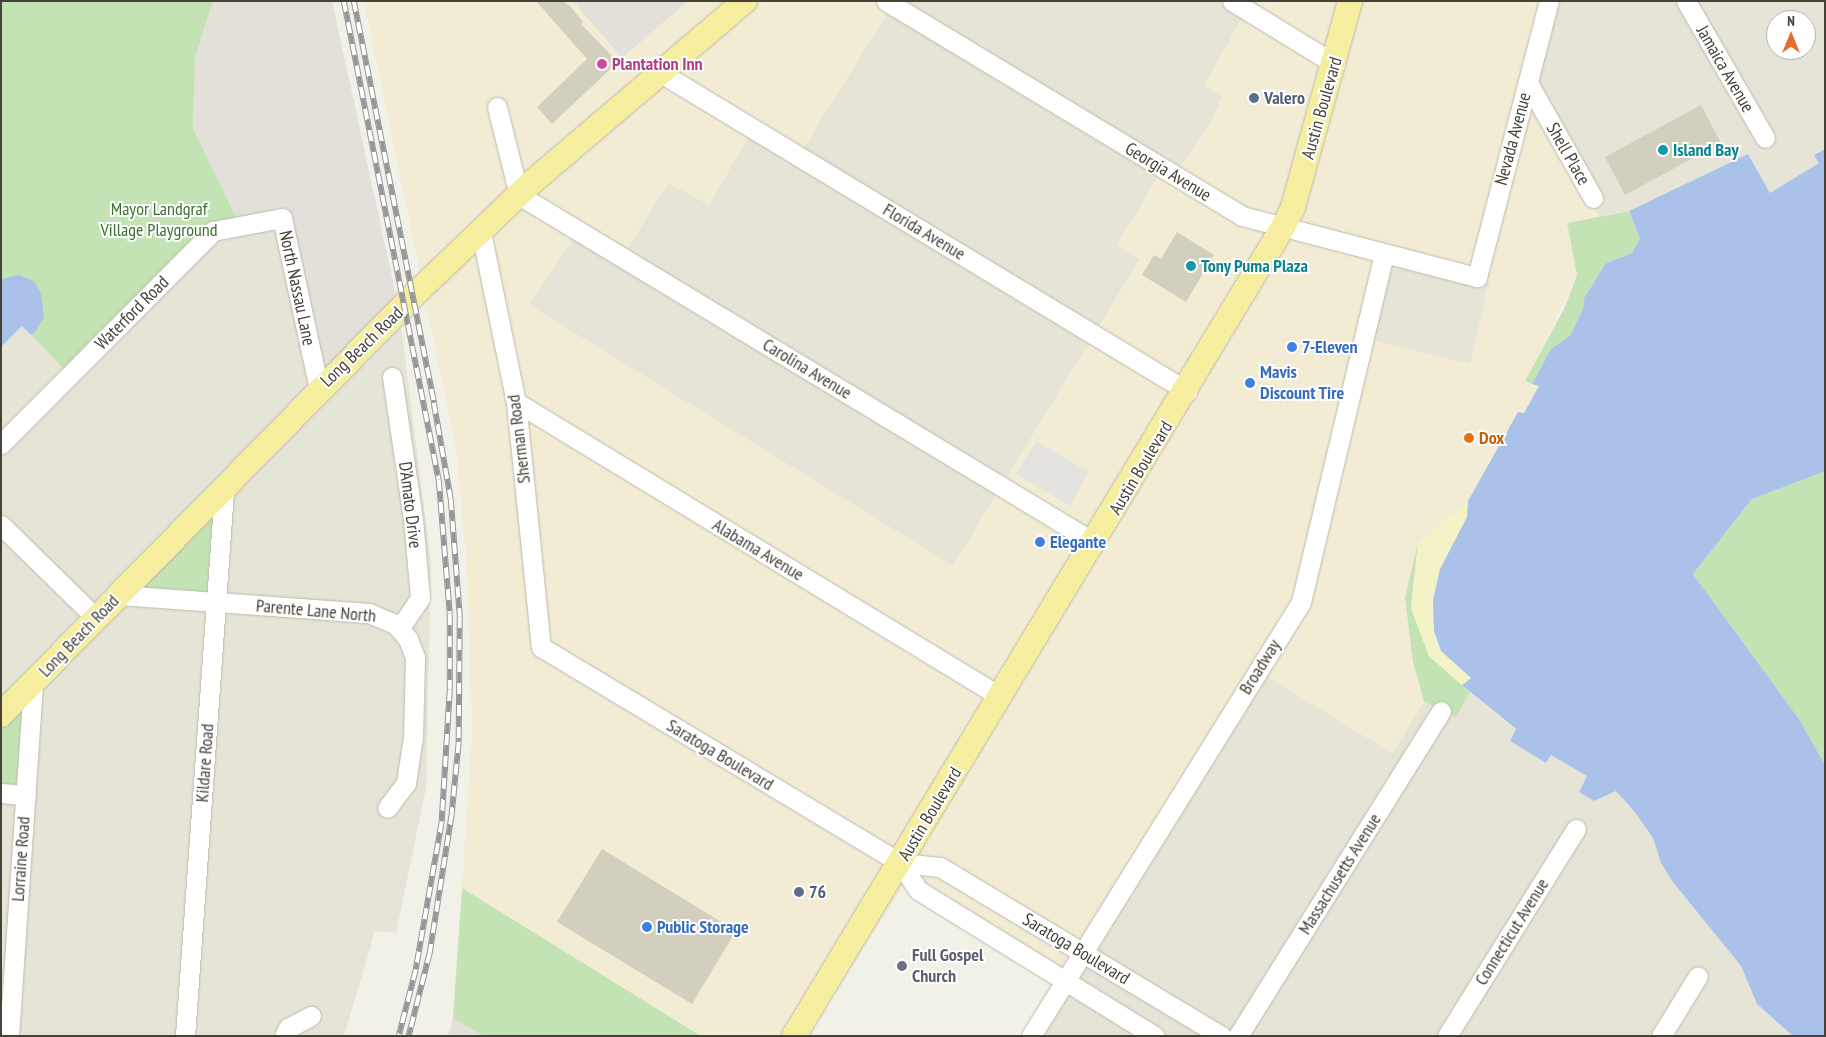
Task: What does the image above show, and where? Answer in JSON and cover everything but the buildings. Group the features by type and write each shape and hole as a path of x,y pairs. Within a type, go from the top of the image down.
{"main road":[{"name":"Long Beach Road","path":"1,715 224,490 319,389 519,195 745,1"},
{"name":"Austin Boulevard","path":"794,1036 1187,391 1283,227 1293,207 1350,1"}],"street":[{"name":"Georgia Avenue","path":"886,1 1242,216 1477,277"},
{"path":"1232,1 1334,64"},
{"name":"Nevada Avenue","path":"1477,277 1549,1"},
{"name":"Jamaica Avenue","path":"1686,1 1764,138"},
{"name":"Florida Avenue","path":"661,73 1187,391"},
{"name":"Shell Place","path":"1528,83 1593,198"},
{"path":"497,107 519,195"},
{"name":"Carolina Avenue","path":"519,195 1095,543"},
{"name":"North Nassau Lane","path":"282,218 319,389"},
{"name":"Waterford Road","path":"1,444 213,231 282,218"},
{"name":"Sherman Road","path":"481,232 516,402 541,647"},
{"name":"Broadway","path":"1031,1036 1301,602 1384,254"},
{"name":"D'Amato Drive","path":"392,377 413,519 420,598 400,628"},
{"name":"Alabama Avenue","path":"516,402 1001,697"},
{"name":"Kildare Road","path":"185,1036 224,490"},
{"path":"1,525 96,618"},
{"name":"Parente Lane North","path":"119,595 369,614 382,616 400,628 415,657 413,737 406,782 387,808"},
{"name":"Saratoga Boulevard","path":"541,647 900,863 918,890 1154,1036"},
{"name":"Lorraine Road","path":"9,1036 33,683"},
{"name":"Massachusetts Avenue","path":"1238,1036 1441,712"},
{"path":"1,793 26,795"},
{"name":"Connecticut Avenue","path":"1447,1036 1576,829"},
{"name":"Saratoga Boulevard","path":"900,863 940,866 1221,1036"},
{"path":"1661,1036 1698,976"},
{"path":"284,1036 288,1028 310,1016"}],"shaded area":[{"path":"213,1 332,1 399,309 318,390 281,217 240,225 193,128 195,58"},
{"path":"364,1 886,1 892,6 800,154 755,126 709,205 668,183 621,259 575,236 529,305 953,566 1140,259 1117,244 1162,170 1173,177 1210,124 1222,97 1204,85 1247,9 1235,1 1550,1 1528,87 1599,216 1567,223 1577,275 1525,382 1540,386 1524,413 1518,412 1468,501 1418,543 1413,662 1424,701 1392,753 1260,672 1065,983 904,886 807,1036 701,1036 462,888 472,734 467,570 457,454","holes":["1386,257 1489,281 1470,364 1366,339"]},
{"path":"573,1 688,1 622,58"},
{"path":"886,1 1235,1 1248,9 1204,85 1222,97 1210,124 1172,178 1117,244 1140,259 953,566 529,305 575,235 621,259 668,183 755,126"},
{"path":"1550,1 1825,1 1825,149 1814,154 1819,163 1770,193 1748,154 1629,211 1599,216 1528,87"},
{"path":"281,217 399,309 431,563 426,788 396,933 375,931 344,1036 1,1036 1,347 22,326 69,374 213,230"},
{"path":"1386,257 1490,282 1470,364 1366,339"},
{"path":"1036,441 1089,472 1070,506 1016,474"},
{"path":"1260,672 1392,753 1424,701 1456,717 1470,692 1516,730 1510,741 1546,763 1551,755 1587,776 1579,792 1594,801 1616,791 1634,811 1653,838 1661,863 1672,881 1741,966 1757,1004 1793,1036 1031,1036"},
{"path":"453,1018 483,1036 448,1036"}],"green space":[{"name":"Mayor Landgraf Village Playground","path":"1,1 213,1 195,58 193,128 240,225 213,231 69,374 31,335 35,332 1,279"},
{"path":"1629,211 1640,238 1632,253 1606,263 1584,298 1583,309 1570,337 1551,349 1532,384 1525,381 1565,307 1577,275 1567,223"},
{"path":"1819,471 1825,471 1825,765 1799,719 1693,574 1752,499"},
{"path":"219,500 213,598 129,590"},
{"path":"1418,543 1411,608 1429,656 1470,692 1456,717 1424,701 1413,662 1405,598"},
{"path":"28,693 20,791 1,789 1,721"},
{"path":"462,888 701,1036 483,1036 453,1018"}],"sand":[{"path":"1468,501 1467,517 1440,569 1441,651 1471,678 1462,685 1429,656 1411,608 1418,543"}],"water":[{"path":"1825,149 1825,471 1752,499 1693,574 1799,719 1825,765 1825,1036 1793,1036 1757,1004 1741,966 1672,881 1661,863 1653,838 1634,811 1616,791 1594,801 1579,792 1587,776 1551,755 1546,763 1510,741 1516,729 1462,685 1471,678 1441,651 1434,631 1433,600 1440,569 1467,517 1468,501 1518,412 1524,413 1539,386 1532,384 1551,349 1570,336 1583,309 1584,298 1606,263 1632,253 1640,238 1629,211 1748,154 1770,193 1819,163 1814,155"},
{"path":"19,275 34,281 41,294 44,317 31,335 22,326 1,347 1,279"}],"railway":[{"path":"344,1 439,480 450,614 450,690 442,822 416,970 399,1036"},
{"path":"354,1 434,403 451,499 460,617 459,742 452,814 430,953 409,1036"}],"place":[{"name":"Plantation Inn","path":"602,64"},
{"name":"Valero","path":"1254,98"},
{"name":"Island Bay","path":"1663,150"},
{"name":"Tony Puma Plaza","path":"1191,266"},
{"name":"7-Eleven","path":"1292,347"},
{"name":"Mavis Discount Tire","path":"1250,383"},
{"name":"Dox","path":"1469,438"},
{"name":"Elegante","path":"1040,542"},
{"name":"76","path":"799,892"},
{"name":"Public Storage","path":"647,927"},
{"name":"Full Gospel Church","path":"902,966"}]}
